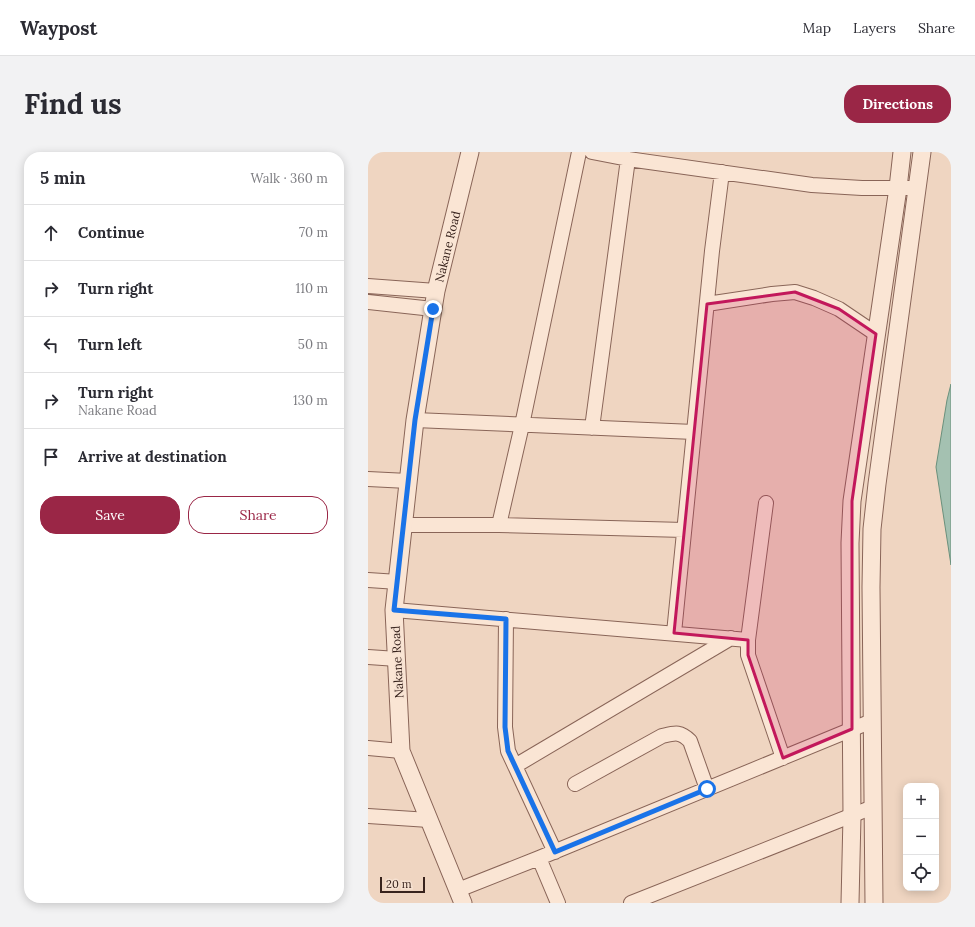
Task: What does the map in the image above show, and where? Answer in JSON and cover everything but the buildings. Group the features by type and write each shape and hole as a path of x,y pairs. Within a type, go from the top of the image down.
{"street":[{"name":"Nakane Road","path":"461,896 401,751 394,610 415,420 433,309 436,291 470,152"},
{"path":"499,525 522,425 579,152"},
{"path":"592,152 628,159 812,185 862,188 918,188"},
{"path":"850,903 852,729 850,543 852,501 902,152"},
{"path":"874,903 871,587 872,529 876,484 922,152"},
{"path":"592,428 628,159"},
{"path":"674,633 712,251 722,172"},
{"path":"368,286 436,291"},
{"path":"707,304 766,294 795,292 839,308 876,334"},
{"path":"368,302 433,309"},
{"path":"415,420 694,432"},
{"path":"368,479 408,481"},
{"path":"766,503 748,640 748,655 783,758"},
{"path":"404,525 499,525 684,530"},
{"path":"368,580 398,582"},
{"path":"394,610 748,640"},
{"path":"506,619 505,727 508,751 555,852"},
{"path":"515,766 731,638"},
{"path":"368,657 396,659"},
{"path":"461,896 539,858 872,721"},
{"path":"575,784 662,736 676,733 685,736 690,741 707,789"},
{"path":"368,748 401,751"},
{"path":"631,903 873,807"},
{"path":"368,816 430,820"},
{"path":"539,858 558,903"}],"highlighted area":[{"path":"795,292 839,309 876,334 852,501 852,729 783,758 748,655 748,640 674,633 707,304"}],"shaded area":[{"path":"951,384 951,565 936,467"}],"route":[{"path":"433,309 415,420 394,610 506,619 505,727 508,751 555,852 707,789"}]}
